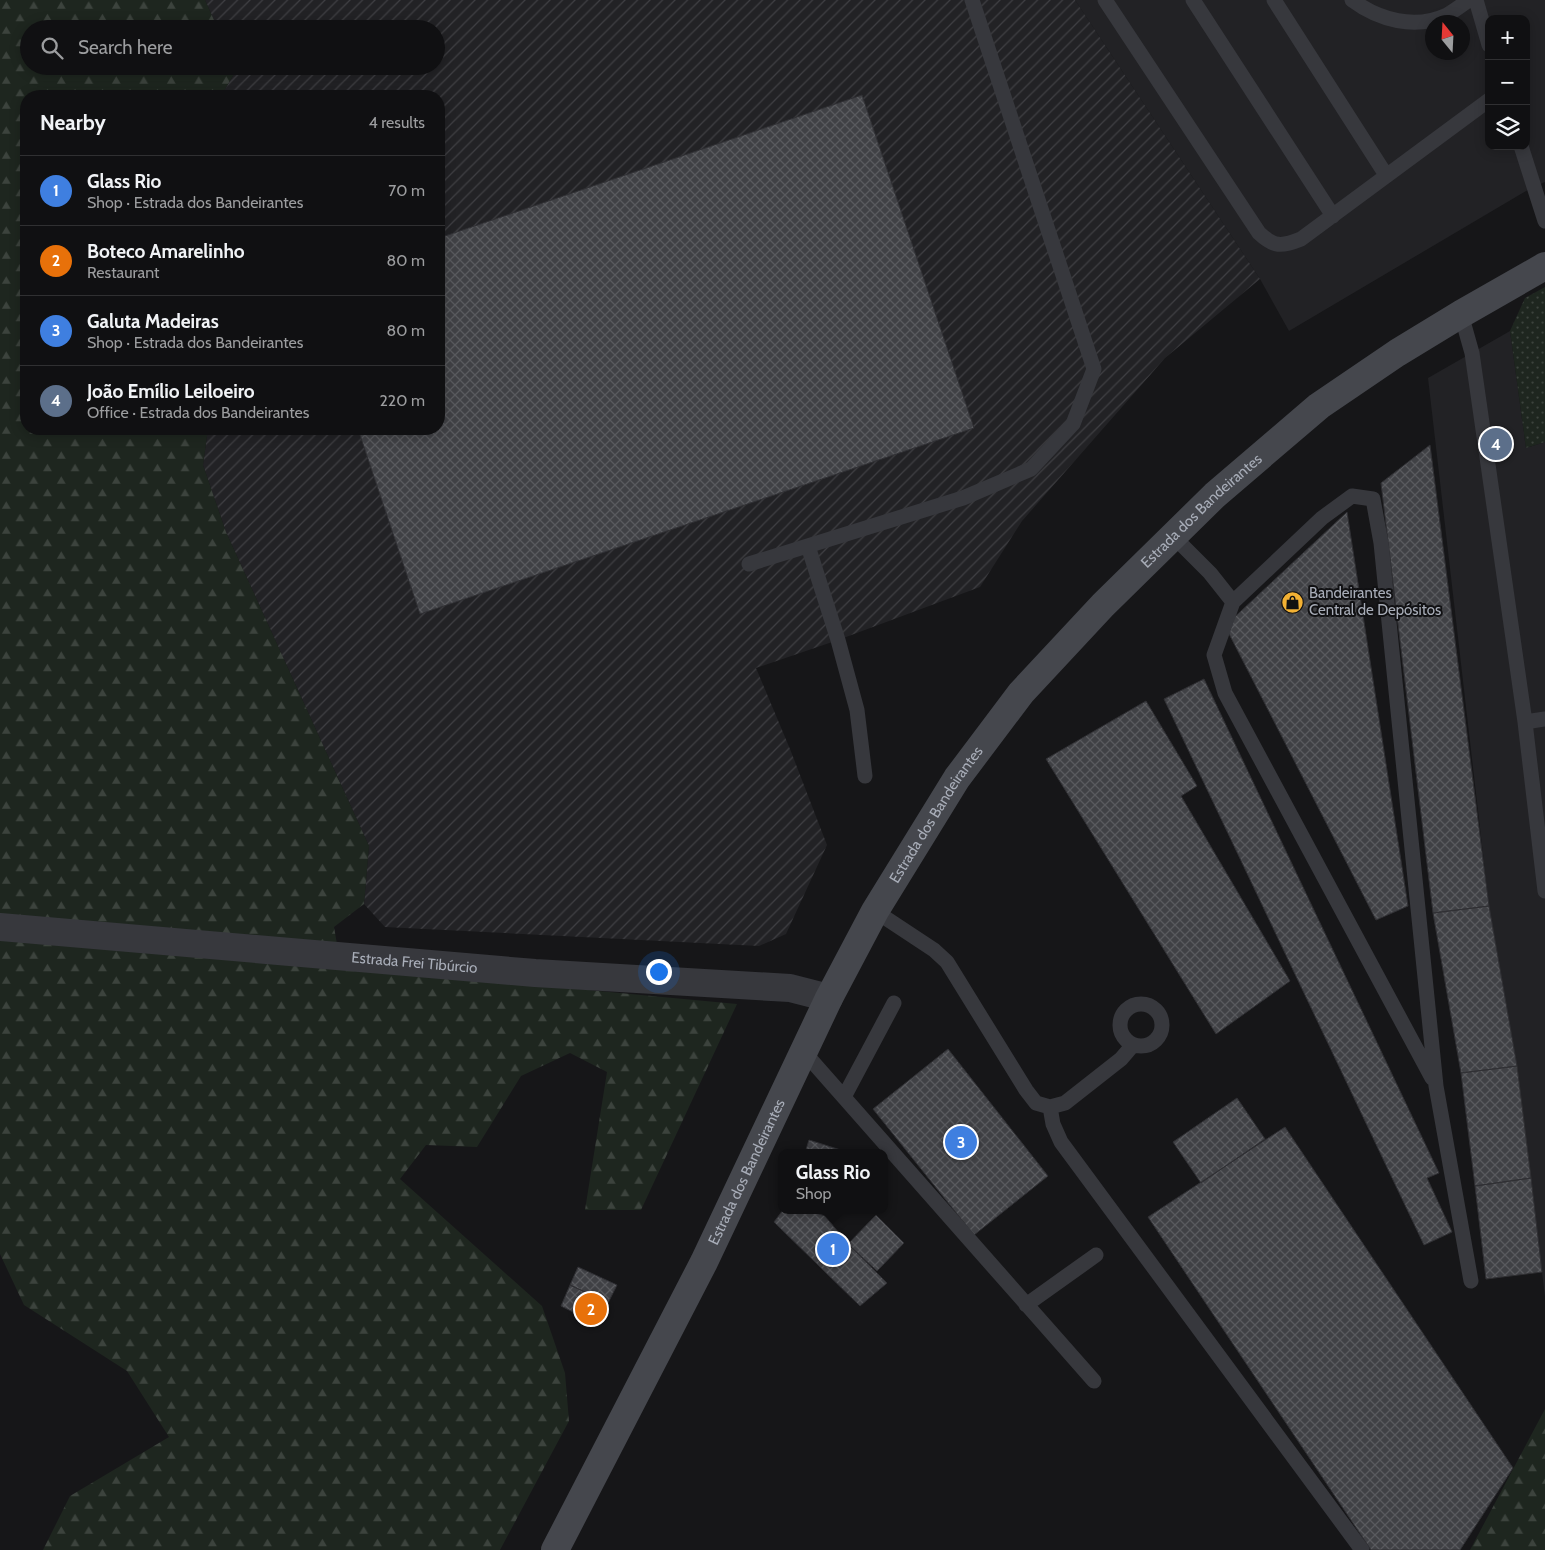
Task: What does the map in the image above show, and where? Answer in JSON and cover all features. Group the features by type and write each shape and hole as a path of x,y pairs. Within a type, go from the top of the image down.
{"main road":[{"name":"Estrada dos Bandeirantes","path":"555,1550 704,1262 829,998 875,911 957,778 1021,693 1103,605 1215,495 1319,406 1397,353 1545,266"}],"street":[{"name":"Estrada Frei Tibúrcio","path":"0,927 535,973 790,988 829,998"}],"lane":[{"path":"749,564 963,498 1031,469 1073,424 1094,369 972,0"},
{"path":"1105,0 1259,233 1270,243 1279,245 1289,244 1301,239 1485,103"},
{"path":"1193,0 1333,216"},
{"path":"1274,0 1386,175"},
{"path":"1352,0 1366,10 1394,20 1418,22 1446,15 1469,0"},
{"path":"1476,0 1485,31"},
{"path":"1521,150 1545,221"},
{"path":"1461,314 1472,353 1525,722 1545,891"},
{"path":"1436,1086 1225,693 1214,655 1233,602 1322,518 1352,496 1373,499 1383,563 1436,1086 1471,1280"},
{"path":"1173,536 1210,573 1233,602"},
{"path":"808,546 838,640 857,710 866,776"},
{"path":"1525,722 1545,720"},
{"path":"875,911 934,950 947,962 1026,1090 1036,1102 1050,1107 1065,1103 1121,1059 1132,1044"},
{"path":"844,1097 894,1003"},
{"path":"804,1052 1094,1381"},
{"path":"1050,1107 1053,1124 1061,1142 1362,1550"},
{"path":"1026,1305 1096,1255"}],"shaded area":[{"path":"205,0 1075,0 1260,279 1165,358 1022,521 980,587 838,640 756,668 827,845 786,934 759,946 385,927 364,904 369,846 226,532 203,465 207,435 445,435 445,90 225,90 233,75 445,75 445,20 214,20"},
{"path":"1075,0 1545,0 1545,182 1531,188 1289,331 1260,279"},
{"path":"1510,331 1526,448 1545,442 1545,1297 1517,1066 1489,906 1428,378"}],"green space":[{"path":"0,0 205,0 214,20 20,20 20,75 233,75 225,90 20,90 20,435 207,435 203,465 226,532 369,846 364,904 334,927 341,967 737,1004 641,1210 585,1210 607,1072 570,1053 521,1076 477,1147 426,1145 400,1179 542,1306 565,1373 569,1421 500,1550 43,1550 70,1496 169,1437 127,1371 24,1305 0,1254"},
{"path":"1545,287 1545,442 1526,448 1510,331 1525,298"},
{"path":"1545,1409 1545,1550 1470,1550"}],"building":[{"path":"862,95 974,428 420,614 360,435 445,435 445,236"},
{"path":"1430,445 1489,906 1433,913 1381,483"},
{"path":"1347,512 1408,906 1376,920 1225,626"},
{"path":"1204,679 1439,1173 1427,1178 1452,1232 1424,1245 1164,699"},
{"path":"1146,701 1197,786 1181,796 1290,981 1216,1034 1046,759"},
{"path":"1489,906 1517,1066 1461,1073 1433,913"},
{"path":"948,1049 1048,1176 974,1235 873,1109"},
{"path":"1517,1066 1531,1178 1475,1186 1461,1073"},
{"path":"1237,1098 1265,1139 1201,1183 1173,1142"},
{"path":"1285,1127 1513,1468 1460,1550 1371,1550 1148,1217"},
{"path":"809,1140 838,1149 806,1149"},
{"path":"1531,1178 1542,1272 1486,1279 1475,1186"},
{"path":"780,1214 819,1214 825,1216 848,1244 887,1283 860,1306 774,1222"},
{"path":"876,1215 904,1243 877,1271 848,1244"},
{"path":"578,1267 617,1285 608,1303 570,1285"},
{"path":"570,1285 608,1303 597,1324 561,1306"}],"place":[{"name":"João Emílio Leiloeiro","path":"1496,444"},
{"name":"Bandeirantes Central de Depósitos","path":"1293,602"},
{"name":"Galuta Madeiras","path":"961,1142"},
{"name":"Glass Rio","path":"833,1249"},
{"name":"Boteco Amarelinho","path":"591,1309"}]}
